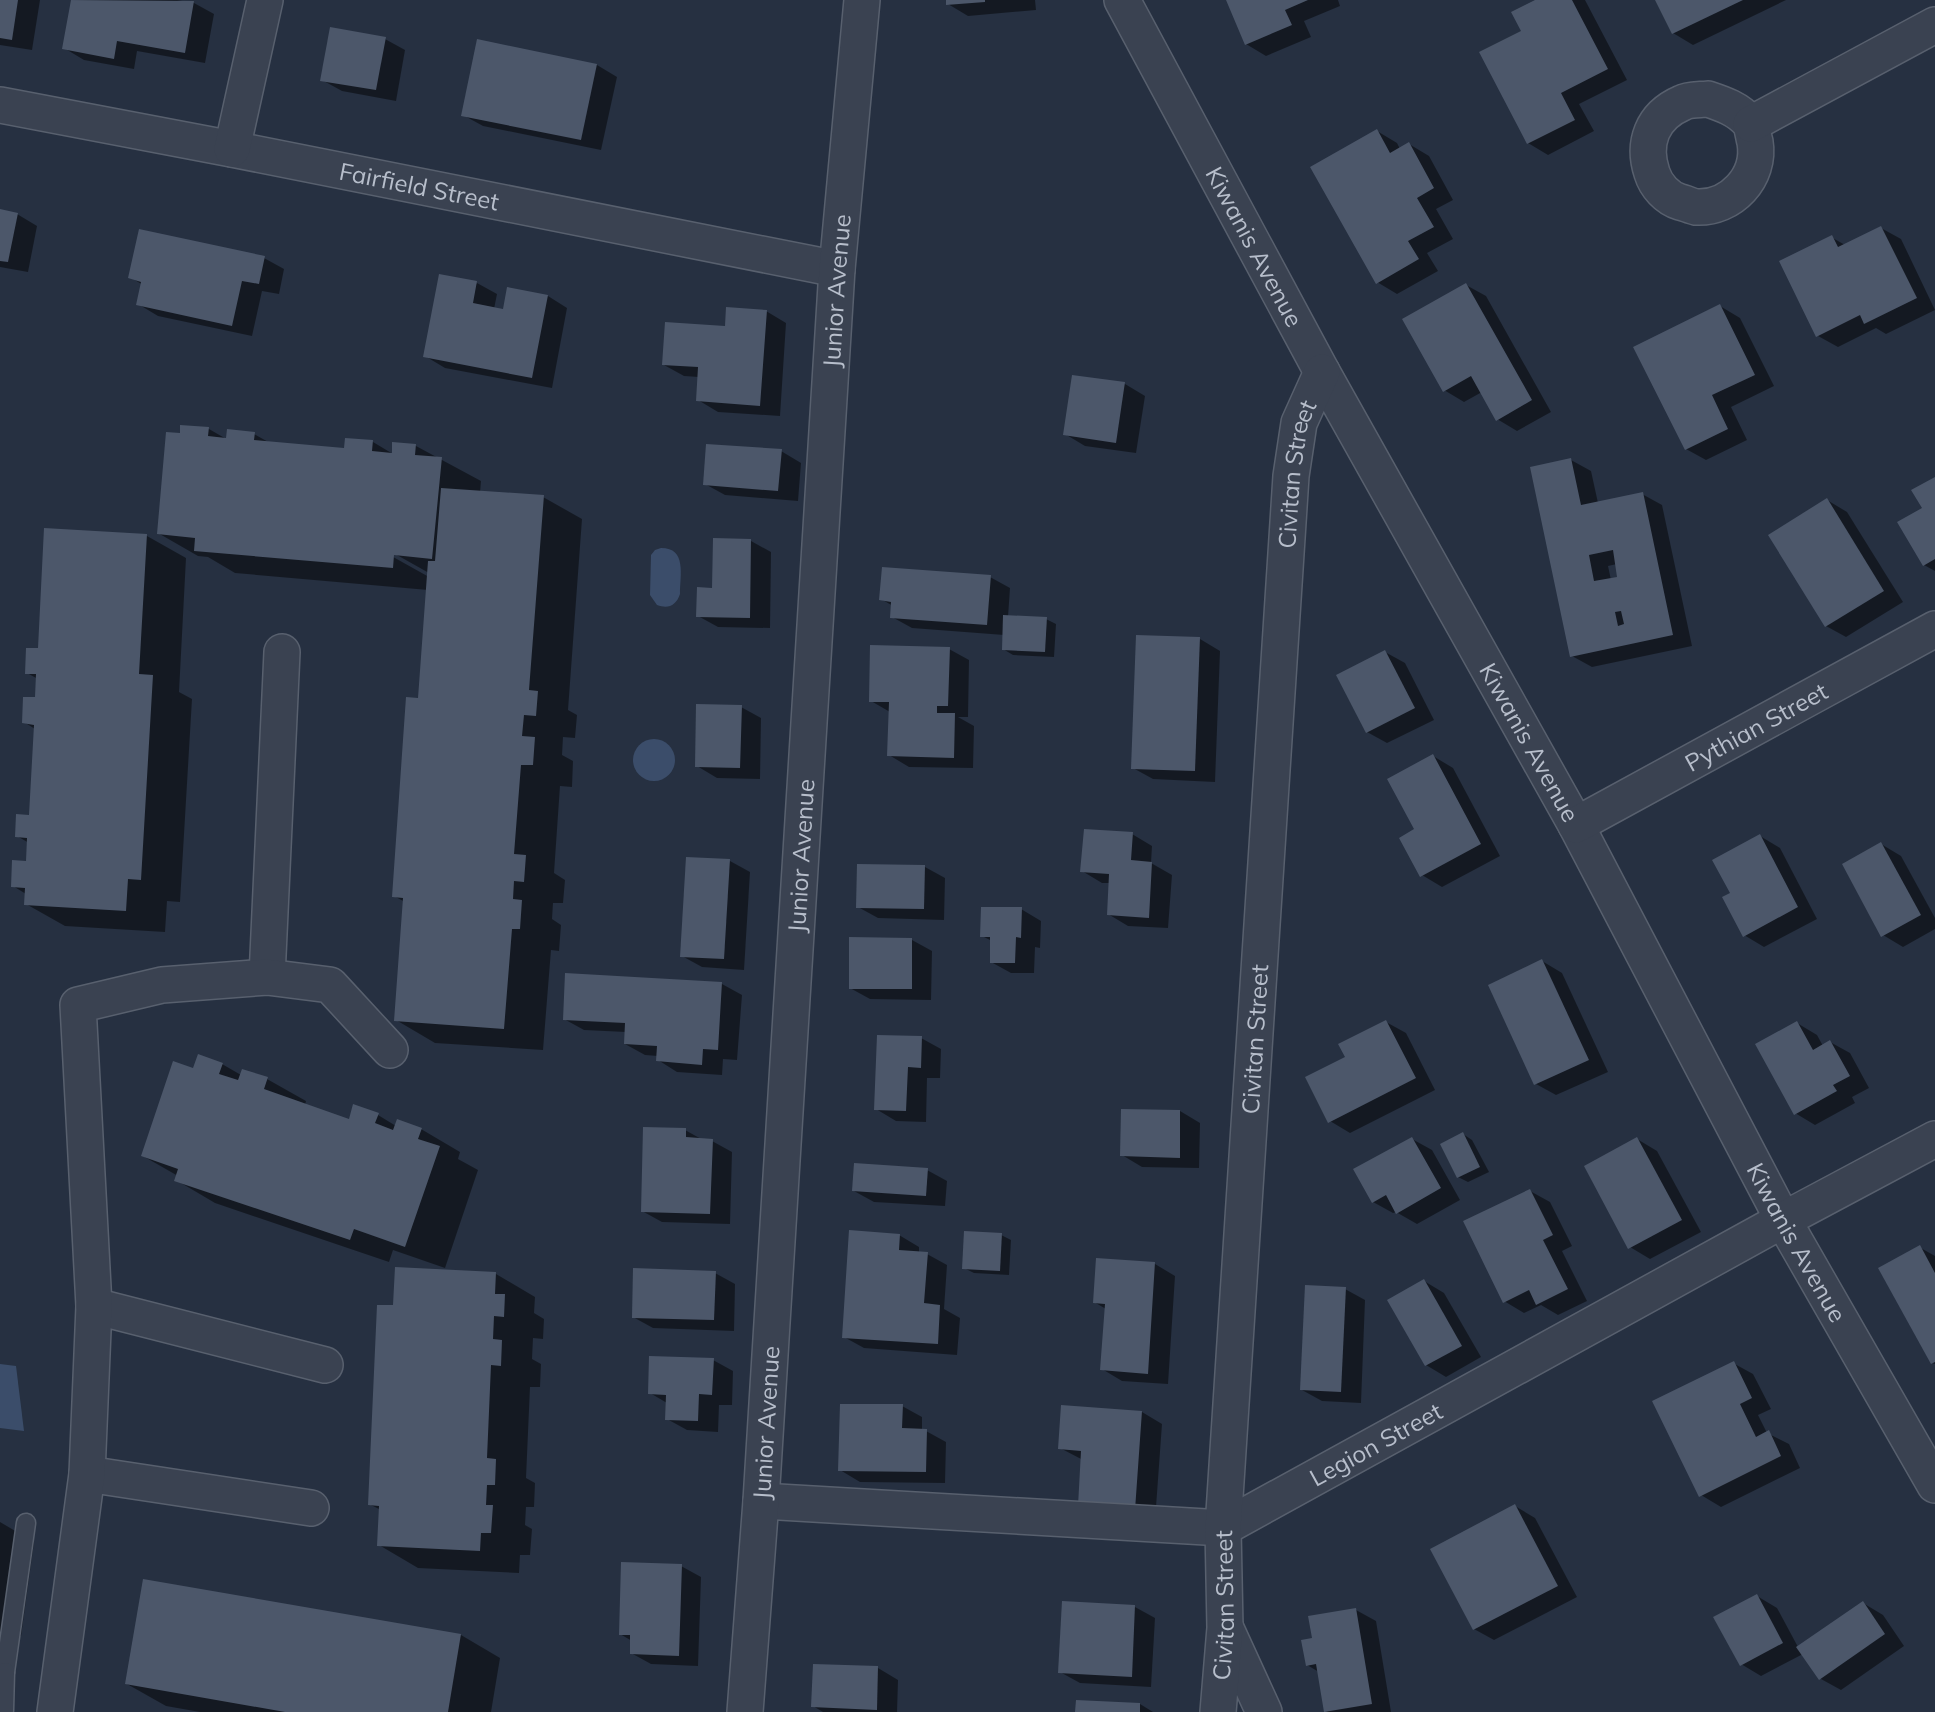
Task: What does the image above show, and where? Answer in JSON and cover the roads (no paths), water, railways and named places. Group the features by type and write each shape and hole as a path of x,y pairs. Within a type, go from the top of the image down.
{"street":[{"path":"232,149 265,0"},
{"name":"Junior Avenue","path":"746,1712 837,269 862,0"},
{"name":"Kiwanis Avenue","path":"1122,0 1322,372 1576,825 1783,1220 1935,1485"},
{"path":"1751,124 1935,25"},
{"name":"Fairfield Street","path":"0,105 837,269"},
{"name":"Civitan Street","path":"1218,1712 1225,1628 1223,1528 1291,476 1299,423 1322,372"},
{"name":"Pythian Street","path":"1576,825 1935,629"},
{"path":"267,977 282,652"},
{"path":"55,1712 87,1474 94,1306 78,1006 162,985 267,977 330,985 390,1050"},
{"name":"Legion Street","path":"1223,1528 1935,1139"},
{"path":"94,1306 325,1365"},
{"path":"87,1474 311,1508"},
{"path":"761,1501 1223,1528"},
{"path":"1225,1628 1264,1712"}],"lane":[{"path":"4,1710 3,1672 26,1523"}],"water":[{"path":"661,548 675,553 681,571 680,594 674,604 665,607 657,605 650,595 651,555"},
{"path":"654,739 669,745 675,760 669,775 654,781 639,775 633,760 639,745"},
{"path":"0,1364 16,1366 24,1431 0,1428"}]}
